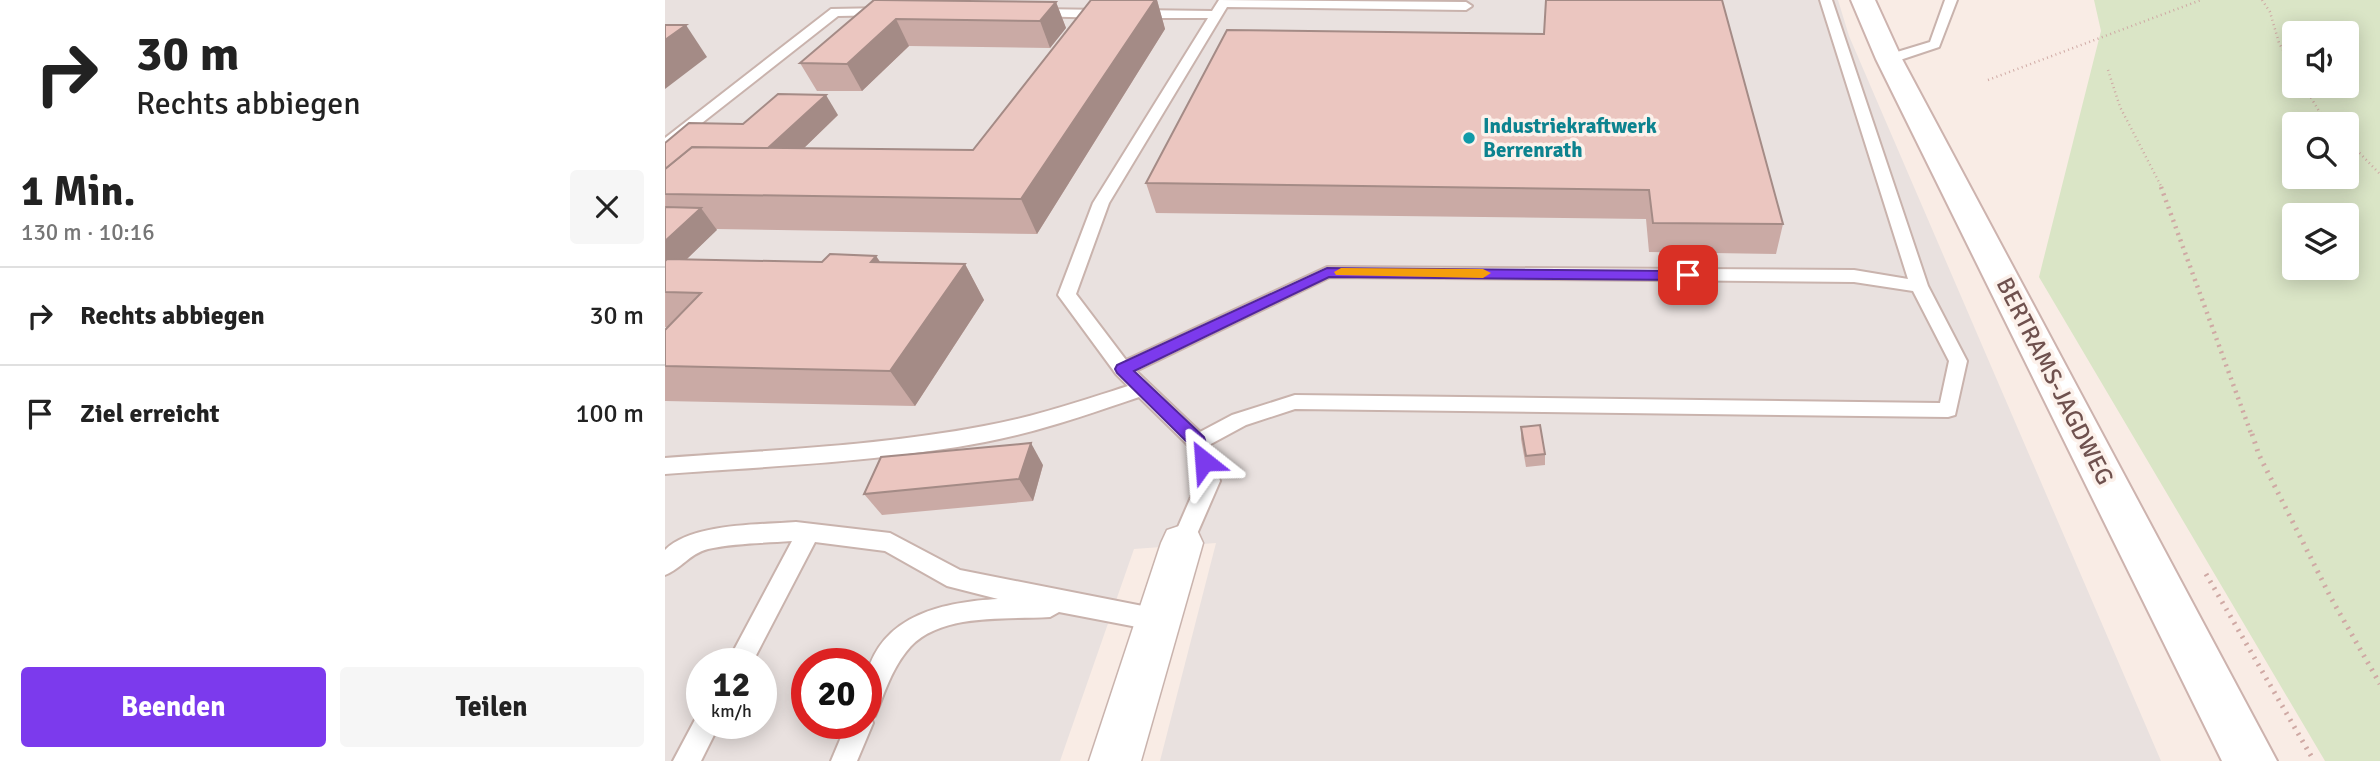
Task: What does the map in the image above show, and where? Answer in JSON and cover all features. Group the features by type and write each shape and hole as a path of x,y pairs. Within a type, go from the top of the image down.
{"main road":[{"name":"BERTRAMS-JAGDWEG","path":"1863,0 1889,59 2250,761"}],"street":[{"path":"1115,761 1182,543"}],"lane":[{"path":"1198,442 1239,420 1295,402 1948,410 1958,361 1919,286 1826,0"},
{"path":"1889,59 1935,44 1951,0"},
{"path":"1182,543 1209,481 1198,442 1122,369 1067,295 1101,203 1222,6"},
{"path":"1025,13 1222,6 1465,6"},
{"path":"665,145 835,12 903,12"},
{"path":"1122,369 1327,272 1854,276 1919,286"},
{"path":"665,466 869,449 985,434 1071,412 1144,388"},
{"path":"665,565 679,551 706,540 796,531 890,542 955,579 1158,620"},
{"path":"747,648 808,533"},
{"path":"882,667 905,634 929,620 1069,604"},
{"path":"686,761 698,739"},
{"path":"844,761 853,739"}],"path":[{"path":"1988,80 2201,0"},
{"path":"2262,0 2270,12 2282,48"},
{"path":"2108,69 2120,107 2159,184 2213,323 2259,455 2331,598 2380,684"},
{"path":"2359,152 2380,174"}],"shaded area":[{"path":"665,0 1838,0 1849,36 2161,761 1160,761 1216,543 1134,549 1060,761 665,761"}],"green space":[{"path":"2094,0 2380,0 2380,761 2325,761 2039,277 2101,31"}],"building":[{"path":"874,0 1056,2 1040,21 896,19 847,64 800,63"},
{"path":"1091,0 1155,0 1021,199 665,194 665,169 692,147 973,150"},
{"name":"Industriekraftwerk Berrenrath","path":"1546,0 1722,0 1783,224 1653,223 1649,190 1146,183 1227,30 1544,34"},
{"path":"665,25 686,25 665,40"},
{"path":"778,94 826,95 768,148 692,147 665,169 665,143 689,123 743,124"},
{"path":"665,207 701,208 665,241"},
{"path":"830,254 876,256 871,262 965,264 890,371 665,366 665,330 701,293 665,292 667,259 822,262"},
{"path":"1540,425 1545,454 1526,456 1521,427"},
{"path":"1031,443 1019,479 864,494 881,457"}],"slow traffic":[{"path":"1341,272 1483,273"}],"place":[{"name":"Industriekraftwerk Berrenrath","path":"1469,138"}],"route":[{"path":"1204,461 1198,442 1122,369 1327,272 1688,275"}]}
